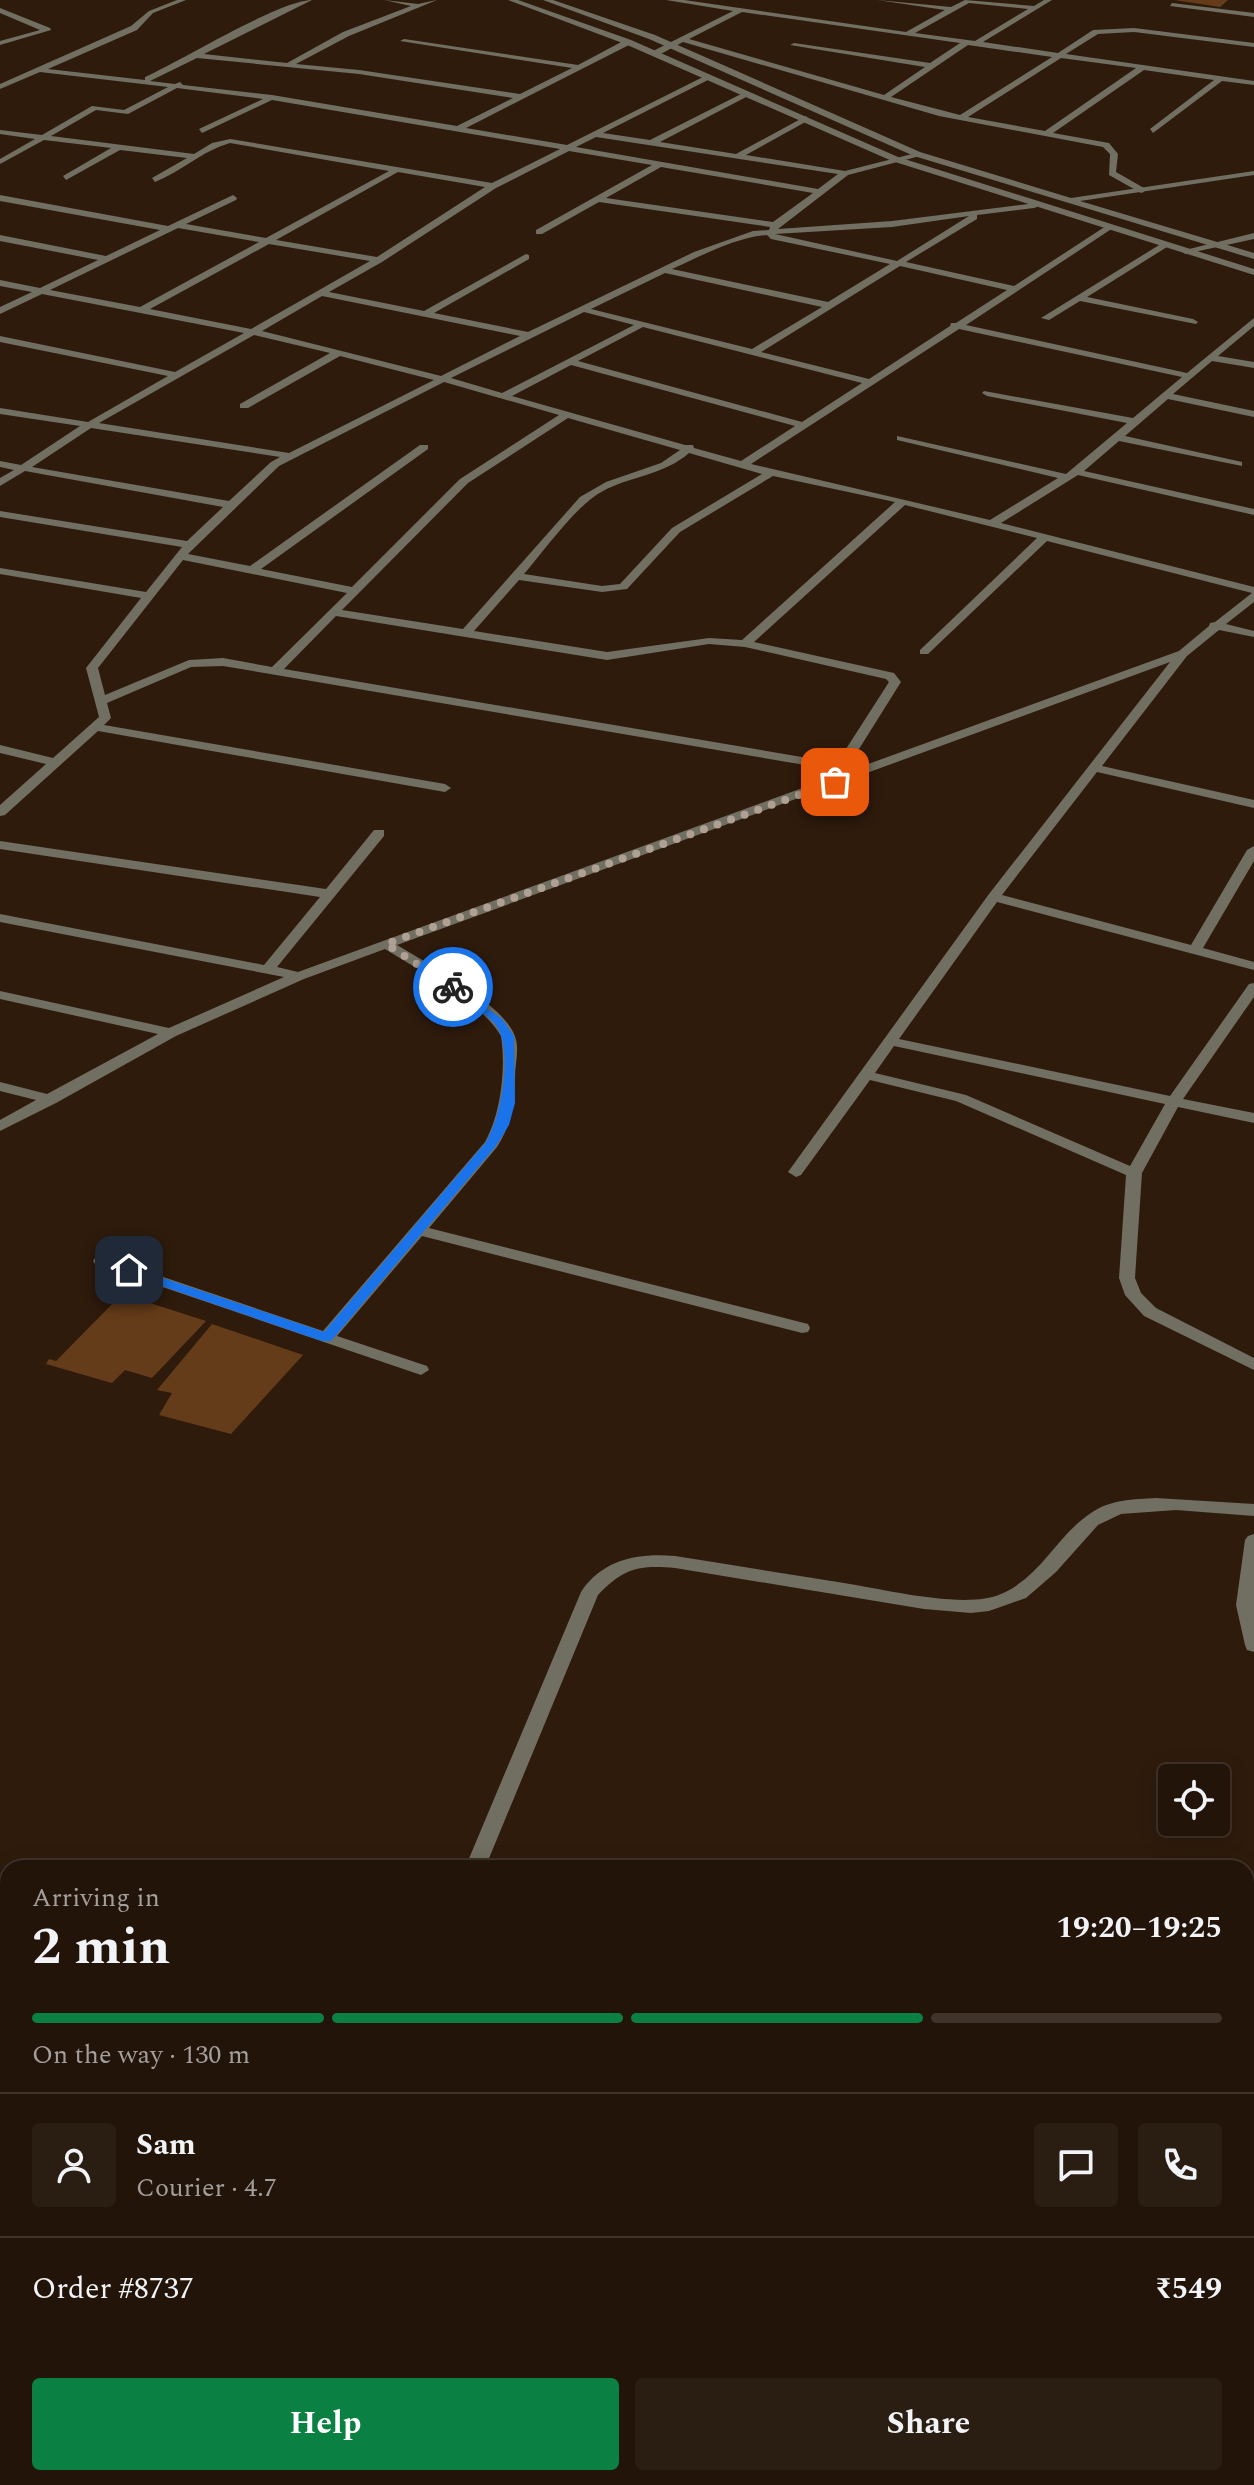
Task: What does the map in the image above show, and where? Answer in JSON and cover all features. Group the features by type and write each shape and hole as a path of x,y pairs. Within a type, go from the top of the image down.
{"street":[{"path":"0,87 134,28 157,9 183,0"},
{"path":"147,80 199,56 255,22 309,0"},
{"path":"387,0 420,6"},
{"path":"289,65 346,34 434,0"},
{"path":"511,0 656,53 895,159 1254,272"},
{"path":"546,0 671,46 917,154 1254,256"},
{"path":"669,0 1254,83"},
{"path":"727,8 744,0"},
{"path":"880,0 950,9"},
{"path":"977,43 1049,0"},
{"path":"907,34 950,9 975,1 1036,8"},
{"path":"1172,5 1254,15"},
{"path":"656,53 741,10"},
{"path":"0,43 47,32 2,11"},
{"path":"961,118 1089,35 1118,30 1254,45"},
{"path":"684,40 961,118 1048,132 1111,148 1112,173 1141,190"},
{"path":"404,41 580,67"},
{"path":"458,129 628,42"},
{"path":"887,96 967,42"},
{"path":"794,45 932,66"},
{"path":"199,56 289,65 521,97"},
{"path":"1048,132 1143,67"},
{"path":"40,70 147,80 272,97 816,191"},
{"path":"0,483 89,425 379,260 493,186 709,76"},
{"path":"1153,131 1221,78"},
{"path":"0,162 38,137 95,108 125,112 180,84"},
{"path":"651,143 747,93"},
{"path":"202,131 272,97"},
{"path":"738,156 806,118"},
{"path":"0,132 198,157"},
{"path":"595,134 845,173"},
{"path":"155,180 215,145 230,141 493,186"},
{"path":"66,178 119,147"},
{"path":"0,812 105,718 92,668 189,545 275,464 663,270 697,254 774,228 816,191 845,173 917,154"},
{"path":"539,232 660,164"},
{"path":"142,310 398,169"},
{"path":"597,199 774,228 892,224 1254,173"},
{"path":"0,198 379,260"},
{"path":"0,311 233,198"},
{"path":"754,352 980,214"},
{"path":"742,465 954,325 1109,228"},
{"path":"756,233 1012,288"},
{"path":"1185,251 1254,236"},
{"path":"0,238 106,259"},
{"path":"1046,318 1164,245"},
{"path":"426,314 526,257"},
{"path":"663,270 832,306"},
{"path":"0,283 252,332 338,353 689,447 771,473 993,523 1254,593"},
{"path":"321,293 529,335"},
{"path":"1079,298 1193,322"},
{"path":"582,309 869,382"},
{"path":"993,523 1071,474 1254,321"},
{"path":"504,396 643,324"},
{"path":"954,325 1188,376"},
{"path":"0,339 176,375"},
{"path":"244,406 338,353"},
{"path":"1211,358 1254,365"},
{"path":"570,362 802,425"},
{"path":"987,393 1136,422"},
{"path":"1167,396 1254,414"},
{"path":"0,411 291,456"},
{"path":"275,671 464,481 568,414"},
{"path":"1116,437 1238,464"},
{"path":"901,438 1254,512"},
{"path":"253,569 424,447"},
{"path":"466,633 591,493 667,467 689,447"},
{"path":"0,464 231,505"},
{"path":"517,576 602,589 623,587 676,530 771,473"},
{"path":"745,644 903,501"},
{"path":"0,514 189,545"},
{"path":"924,652 1045,537"},
{"path":"182,556 355,591"},
{"path":"0,571 150,596"},
{"path":"796,1172 994,897 1183,653 1254,593"},
{"path":"334,612 607,656 626,656 709,641 745,644 890,676 895,682 841,767"},
{"path":"1214,625 1254,634"},
{"path":"0,1126 171,1033 299,976 1183,653"},
{"path":"101,701 189,664 205,662 275,671 865,771"},
{"path":"95,727 445,788"},
{"path":"0,749 56,763"},
{"path":"1096,768 1254,804"},
{"path":"268,969 379,833"},
{"path":"0,845 329,894"},
{"path":"1194,951 1254,850"},
{"path":"994,897 1254,966"},
{"path":"0,918 299,976"},
{"path":"326,1338 492,1144 503,1125 509,1103 508,1036 498,1021 479,1004 386,944"},
{"path":"1254,987 1174,1101 1134,1173 1127,1278 1133,1295 1150,1312 1254,1365"},
{"path":"0,995 171,1033"},
{"path":"890,1041 1254,1118"},
{"path":"866,1075 961,1098 1134,1173"},
{"path":"0,1086 51,1100"},
{"path":"419,1230 802,1328"},
{"path":"101,1261 421,1370"},
{"path":"478,1860 590,1592 606,1574 624,1563 647,1560 675,1562 937,1604 989,1607 1013,1598 1034,1585 1101,1514 1148,1505 1254,1510"},
{"path":"1254,1540 1244,1590 1243,1618 1254,1645"}],"building":[{"path":"1174,0 1228,0 1220,7"},
{"path":"122,1294 206,1321 152,1378 125,1370 112,1383 46,1364 49,1359 56,1361"},
{"path":"212,1324 303,1355 231,1434 159,1415 172,1393 157,1390"}],"way so far":[{"path":"453,987 386,944 835,782"}],"route":[{"path":"129,1270 326,1338 492,1144 503,1125 509,1103 508,1036 498,1021 479,1004 453,987"}]}
